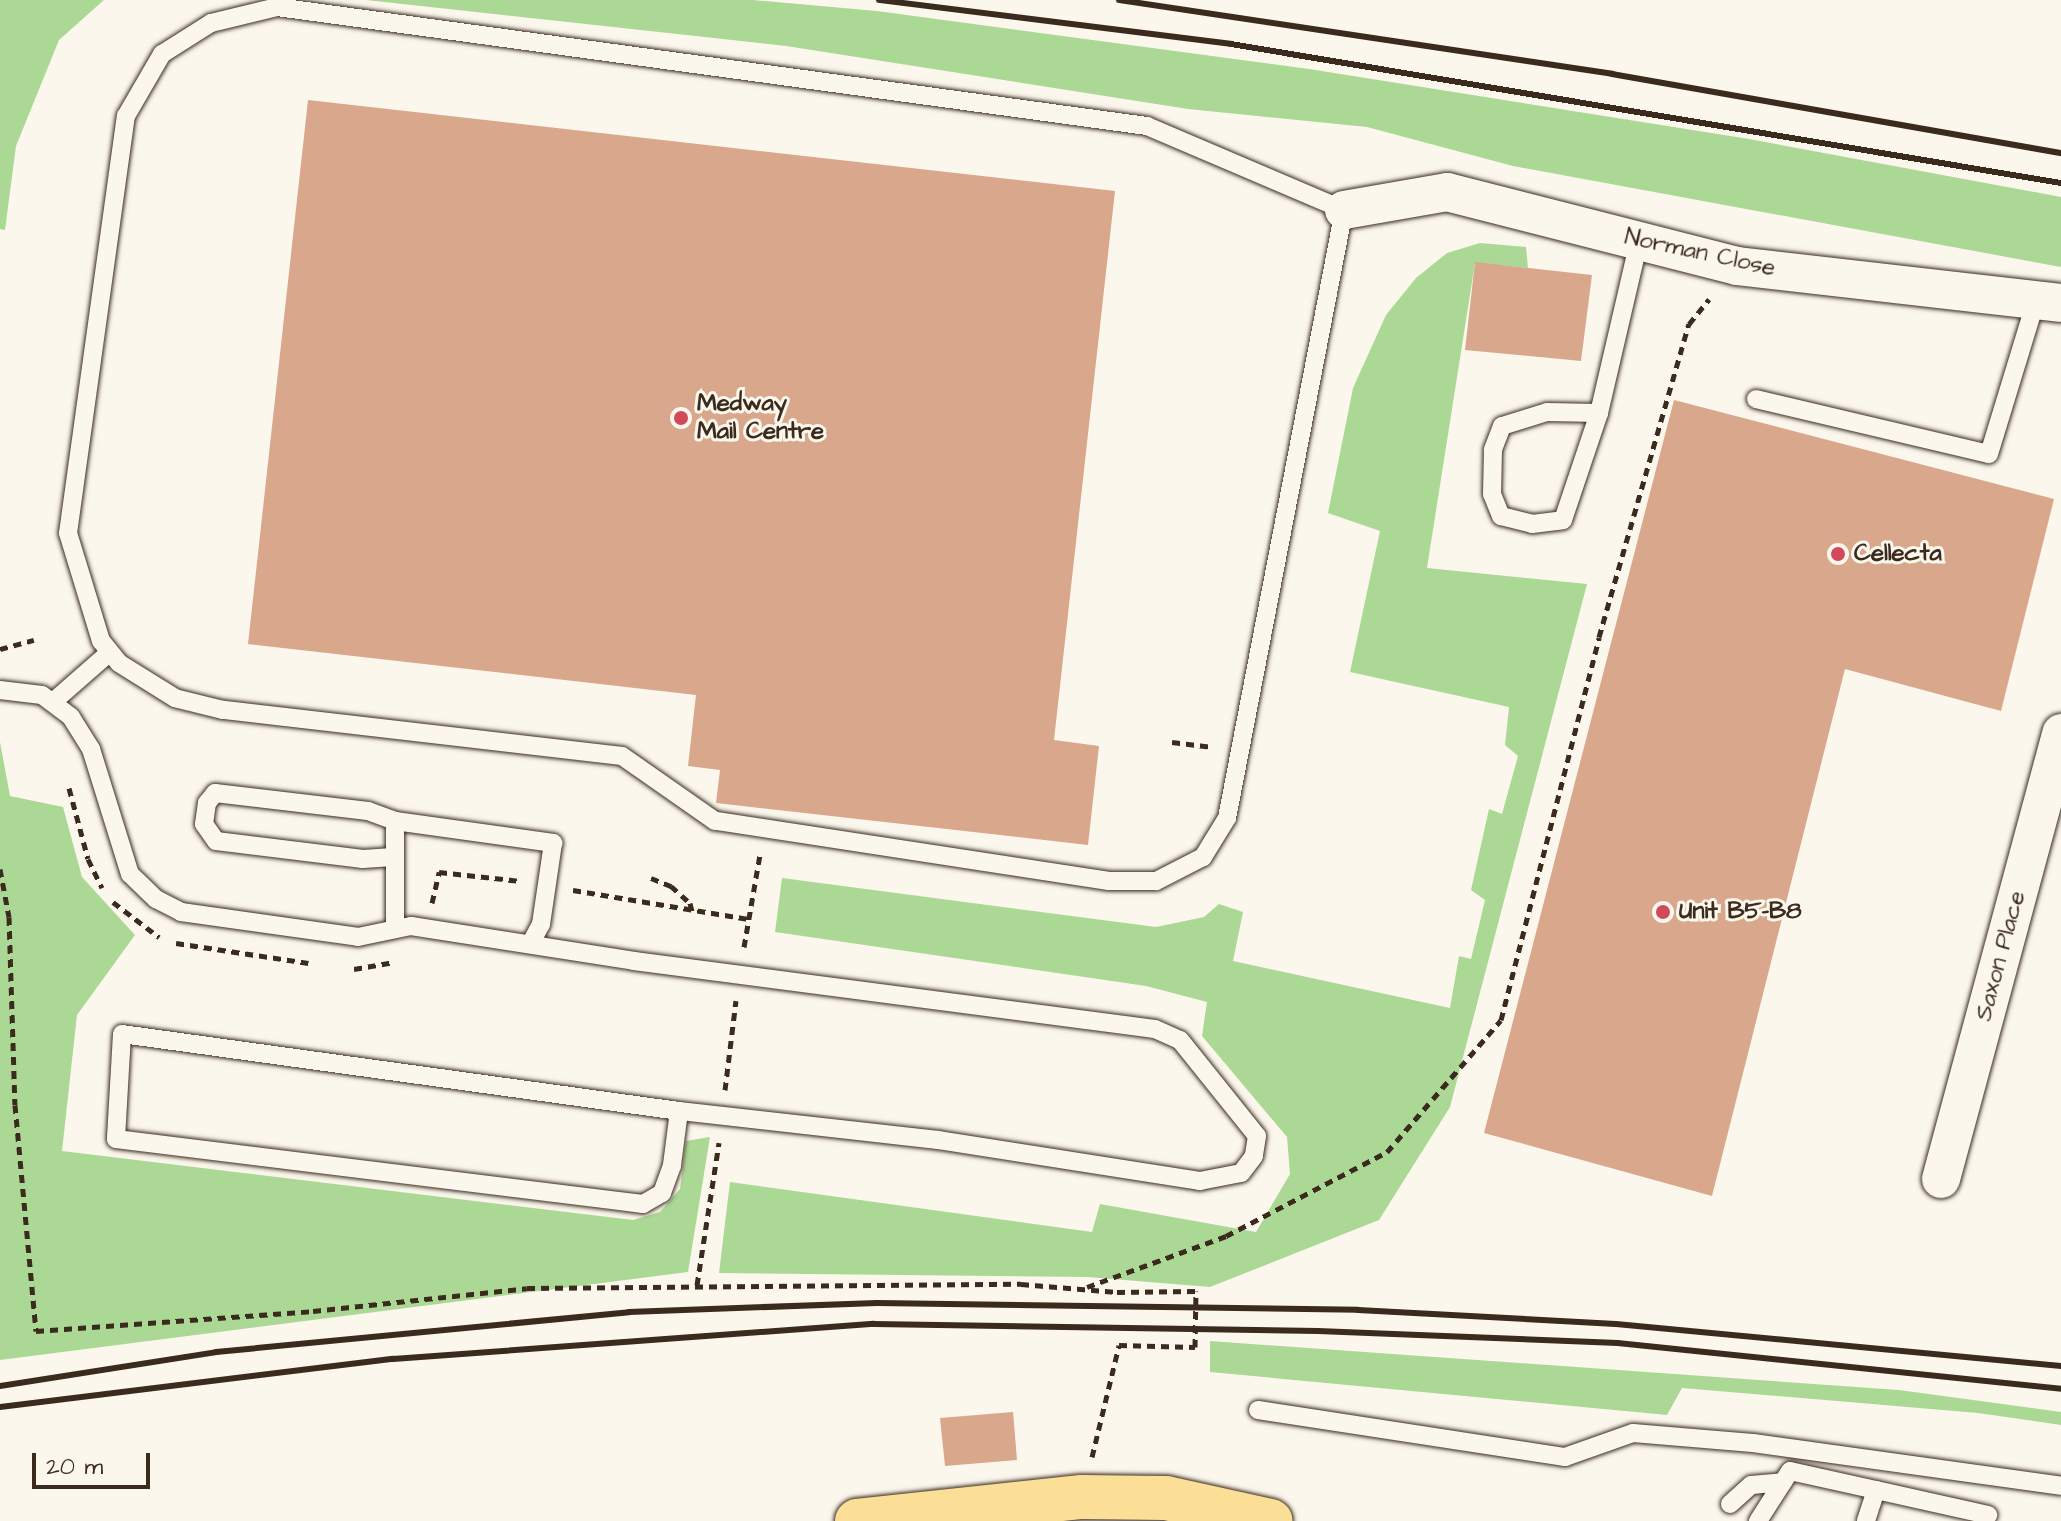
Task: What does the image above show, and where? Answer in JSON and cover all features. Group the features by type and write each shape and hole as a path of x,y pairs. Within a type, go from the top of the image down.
{"main road":[{"path":"857,1521 1082,1497 1166,1498 1271,1521"}],"street":[{"name":"Norman Close","path":"1344,210 1447,192 1737,266 2048,302"},
{"name":"Saxon Place","path":"1941,1179 2061,733"}],"lane":[{"path":"277,7 1147,126 1344,210 1227,818 1203,857 1156,881 1109,881 715,821 622,756 203,707 147,683 110,652 94,621 68,533 126,116 162,54 211,23 277,7"},
{"path":"1599,413 1547,412 1502,426 1493,450 1492,494 1501,516 1532,524 1563,520 1599,413 1639,241"},
{"path":"1756,399 1989,454 2048,302"},
{"path":"54,701 110,652"},
{"path":"0,690 31,692 54,701 86,737 124,862 156,899 191,914 358,937 395,927 531,943 739,975 1160,1030 1180,1040 1249,1120 1256,1147 1237,1175 1200,1181 722,1112 679,1111 122,1034 116,1139 643,1204 662,1193 672,1165 679,1111"},
{"path":"393,857 363,859 216,841 204,824 208,798 219,793 368,811 395,821 553,843 541,924 531,943"},
{"path":"395,821 395,927"},
{"path":"1258,1410 1565,1457 1633,1433 1769,1445 2061,1486"},
{"path":"1758,1521 1790,1471 1988,1515"},
{"path":"1730,1504 1751,1485 1783,1482"},
{"path":"1866,1521 1876,1490"}],"path":[{"path":"1086,1287 1226,1236 1387,1152 1501,1020 1599,637 1689,324 1737,266"},
{"path":"0,649 34,640"},
{"path":"1172,742 1240,751"},
{"path":"697,1285 739,975 765,829"},
{"path":"0,869 9,917 15,1105 36,1331 313,1311 527,1288 697,1285 1086,1287 1196,1291 1195,1347 1119,1345 1082,1497"},
{"path":"651,878 671,886 690,903 692,911"}],"green space":[{"path":"0,0 104,0 59,40 16,146 5,230 0,229"},
{"path":"366,0 753,0 877,11 1309,69 1749,139 2061,197 2061,267 1513,166 1367,127 1188,109 786,46"},
{"path":"1480,243 1526,247 1528,268 1475,263 1427,568 1587,584 1450,1107 1379,1220 1210,1287 1088,1277 719,1273 730,1182 1092,1232 1100,1204 1256,1232 1290,1174 1287,1137 1202,1036 1207,1002 1146,986 775,932 782,878 1156,927 1204,917 1219,904 1243,912 1233,961 1450,1008 1459,956 1471,959 1485,900 1471,890 1489,809 1502,814 1518,756 1505,745 1509,707 1350,672 1380,531 1328,513 1353,388 1386,315 1416,278 1447,253"},
{"path":"0,742 10,796 63,807 82,877 135,935 77,1015 62,1151 633,1220 660,1212 680,1189 686,1141 710,1137 688,1272 0,1360"},
{"path":"1210,1341 1899,1390 2061,1412 2061,1425 1978,1413 1682,1388 1667,1415 1210,1372"}],"building":[{"name":"Medway Mail Centre","path":"308,100 1115,191 1054,740 1099,746 1088,845 716,803 720,770 688,766 696,695 248,644"},
{"path":"1475,262 1592,275 1581,361 1465,350"},
{"path":"1674,400 2054,499 2001,711 1845,669 1712,1196 1484,1133"},
{"path":"1013,1412 1017,1460 945,1466 940,1418"}],"railway":[{"path":"879,0 1231,44 2061,183"},
{"path":"1119,0 1612,74 2061,153"},
{"path":"0,1386 216,1352 629,1312 877,1303 1358,1310 1616,1324 2061,1366"},
{"path":"0,1407 393,1359 874,1324 1318,1331 1618,1343 2061,1389"}],"place":[{"name":"Medway Mail Centre","path":"681,418"},
{"name":"Cellecta","path":"1838,554"},
{"name":"Unit B5-B8","path":"1663,912"}]}
